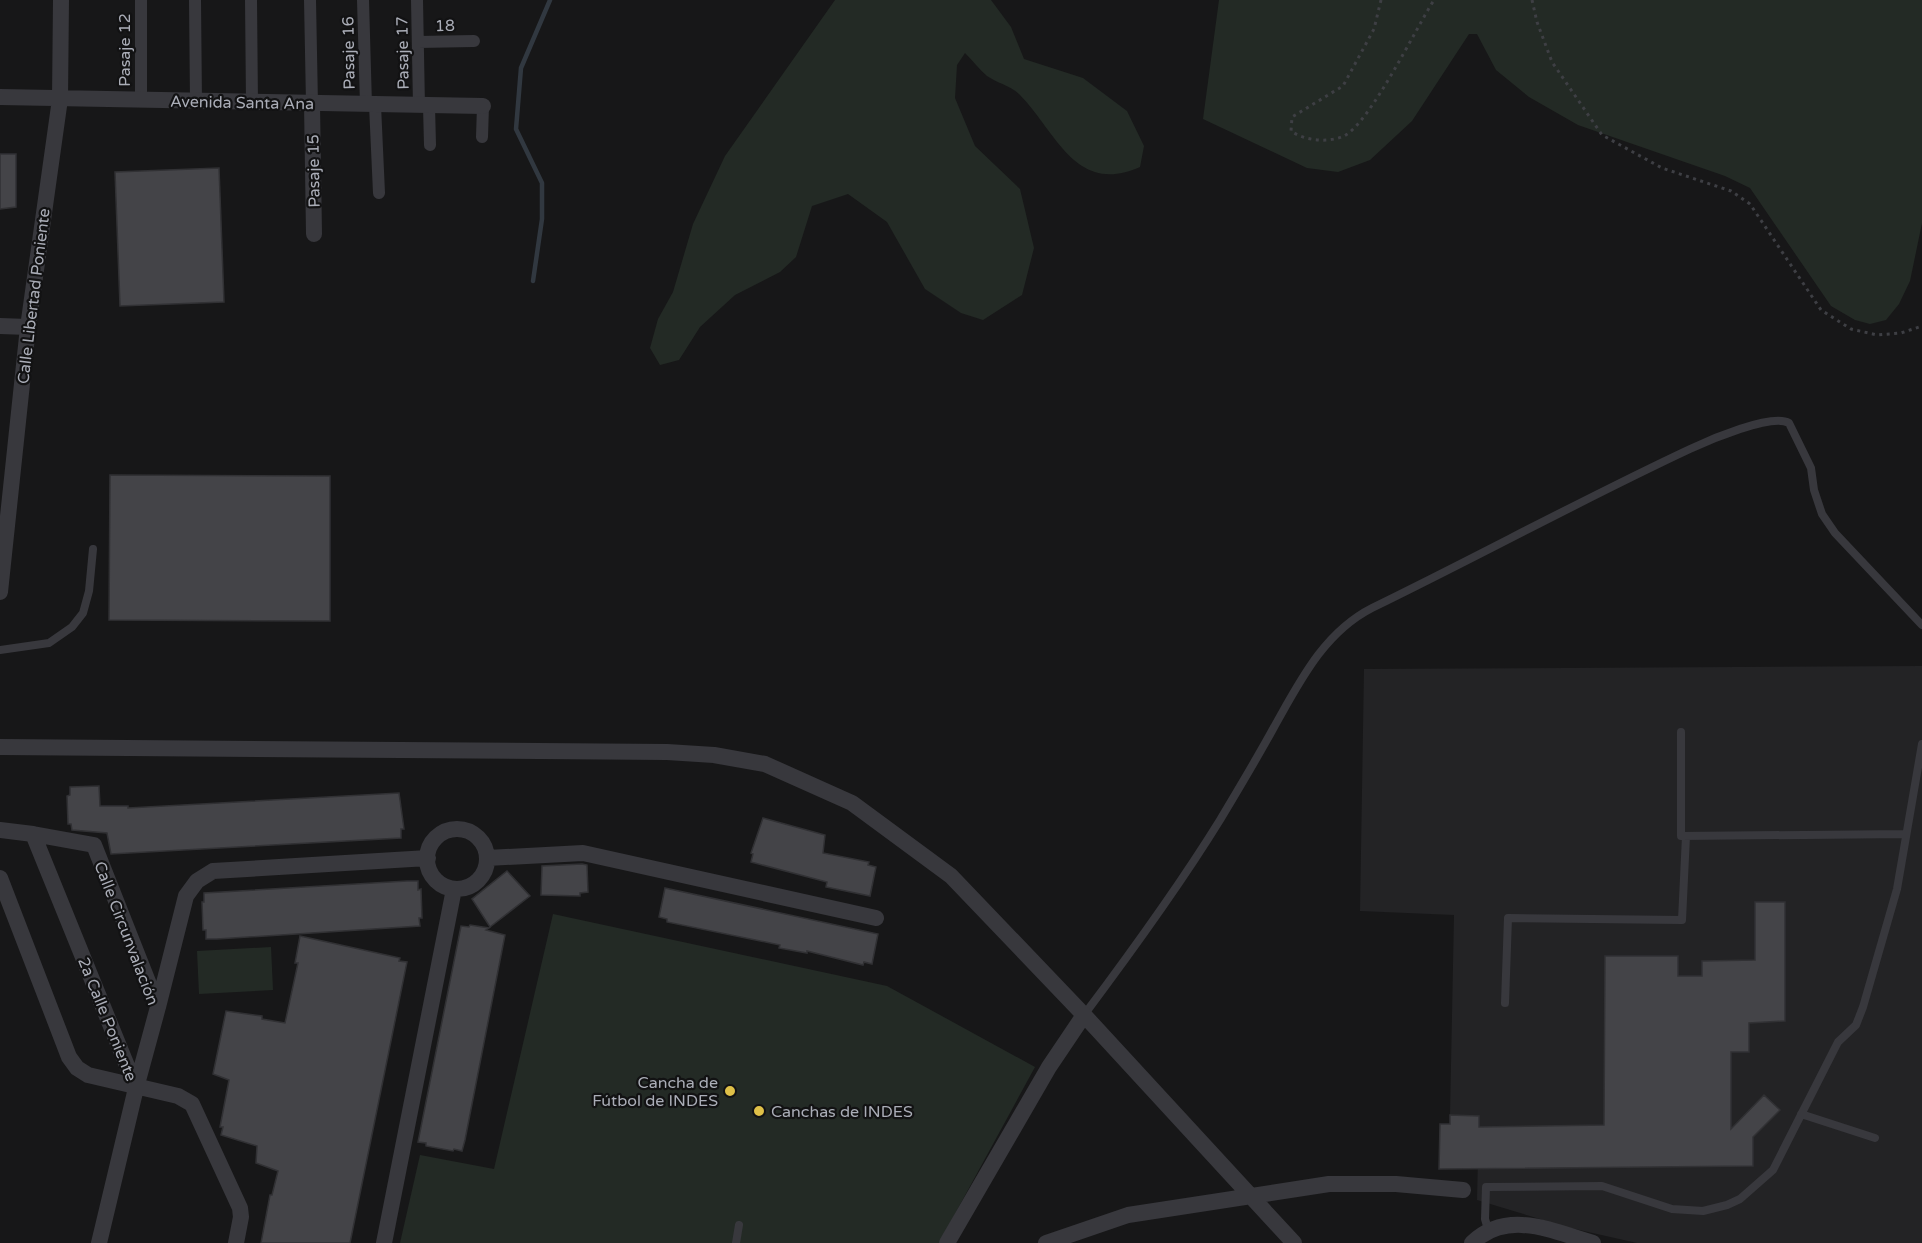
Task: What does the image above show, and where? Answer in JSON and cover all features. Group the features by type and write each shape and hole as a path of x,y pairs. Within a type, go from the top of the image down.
{"street":[{"name":"Calle Libertad Poniente","path":"0,592 28,327 60,99 61,0"},
{"name":"Pasaje 12","path":"141,0 141,100"},
{"path":"195,0 196,102"},
{"path":"251,0 252,103"},
{"name":"Pasaje 15","path":"309,0 314,234"},
{"name":"Pasaje 16","path":"363,0 379,193"},
{"name":"Pasaje 17","path":"417,0 418,42 430,145"},
{"name":"18","path":"418,42 474,41"},
{"name":"Avenida Santa Ana","path":"0,98 483,106"},
{"path":"482,137 483,106"},
{"path":"0,326 28,327"},
{"path":"0,747 668,752 714,755 765,764 852,803 951,876 1084,1015 1294,1243"},
{"path":"0,830 33,834"},
{"path":"452,830 472,833 480,839 487,858 481,877 474,884 454,889 438,882 429,867 428,858 435,839 452,830"},
{"name":"Calle Circunvalación","path":"33,834 94,845 158,1007 136,1088"},
{"name":"2a Calle Poniente","path":"33,834 136,1088 99,1243"},
{"path":"487,858 583,853 876,918"},
{"path":"158,1007 186,896 196,881 213,871 428,858"},
{"path":"0,878 69,1057 77,1068 88,1075 178,1096 192,1104 240,1209 241,1217 236,1243"},
{"path":"384,1243 454,889"},
{"path":"947,1243 1049,1066 1084,1015"},
{"path":"1046,1243 1128,1215 1329,1185 1396,1184 1463,1190"},
{"path":"1472,1243 1488,1229 1507,1224 1529,1225 1593,1243"}],"lane":[{"path":"1084,1015 1182,878 1220,820 1302,678 1328,640 1342,626 1372,608 1692,448 1763,422 1783,419 1789,423 1811,468 1814,490 1822,514 1835,533 1922,625"},
{"path":"0,650 49,643 72,627 83,613 89,591 93,549"},
{"path":"1681,732 1681,836 1906,834"},
{"path":"1488,1229 1485,1219 1486,1187 1602,1186 1672,1209 1703,1211 1740,1199 1773,1170 1838,1042 1856,1026 1860,1016 1893,906 1922,744"},
{"path":"1505,1003 1508,918 1682,920 1686,836"},
{"path":"1801,1114 1875,1138"},
{"path":"736,1243 739,1224"}],"path":[{"path":"1381,0 1374,29 1343,86 1292,117 1292,131 1301,139 1328,140 1346,135 1355,126 1369,109 1434,0"},
{"path":"1533,0 1537,22 1552,62 1602,135 1662,168 1731,191 1750,204 1821,310 1851,329 1877,335 1901,333 1922,326"}],"shaded area":[{"path":"835,0 991,0 1011,27 1024,59 1083,78 1127,111 1144,146 1140,167 1118,174 1099,173 1083,166 1056,141 1019,94 987,76 965,53 957,65 955,98 975,146 1020,189 1034,248 1022,295 983,320 961,313 925,289 887,222 848,194 812,206 796,257 780,272 735,295 700,327 679,360 660,365 650,348 658,319 673,292 693,224 725,156"},
{"path":"1219,0 1922,0 1922,223 1910,281 1899,304 1886,320 1870,324 1855,320 1831,306 1750,188 1725,176 1578,125 1529,97 1496,70 1477,34 1469,34 1412,121 1370,160 1338,172 1307,168 1203,119"},
{"path":"1922,666 1922,1243 1637,1243 1566,1227 1477,1200 1479,1116 1450,1115 1454,915 1360,911 1364,669"},
{"name":"Canchas de INDES","path":"553,914 887,986 1035,1067 939,1243 400,1243 420,1155 494,1169"},
{"path":"271,947 273,990 199,994 197,951"}],"building":[{"path":"0,154 16,154 16,207 0,209"},
{"path":"219,168 224,302 120,306 115,172"},
{"path":"110,475 330,476 330,621 109,620"},
{"path":"99,786 100,806 128,806 128,808 399,793 404,829 401,829 401,838 111,854 107,833 72,830 71,824 68,824 67,796 70,795 70,787"},
{"path":"763,818 825,835 823,853 869,862 868,865 876,867 870,896 826,887 827,882 751,862 753,854 751,853"},
{"path":"587,865 588,892 580,893 580,896 541,895 542,866"},
{"path":"507,871 530,896 490,927 472,899"},
{"path":"418,881 418,890 421,889 420,926 217,939 206,939 206,930 203,930 204,893"},
{"path":"665,888 878,934 872,964 864,962 863,965 807,951 807,953 779,948 780,945 667,922 667,919 659,917"},
{"path":"1755,902 1785,902 1785,1021 1749,1023 1749,1052 1731,1052 1731,1129 1764,1095 1780,1110 1753,1137 1753,1166 1439,1169 1440,1124 1450,1124 1450,1115 1479,1116 1479,1127 1604,1125 1605,956 1678,956 1678,976 1702,976 1702,961 1755,960"},
{"path":"470,925 489,928 486,930 505,935 465,1140 462,1151 454,1149 453,1151 426,1146 426,1143 418,1142 461,926 469,927"},
{"path":"300,936 400,958 399,961 407,962 350,1243 261,1243 270,1195 272,1195 278,1171 256,1163 257,1146 221,1135 223,1127 220,1127 229,1080 213,1074 226,1011 262,1016 262,1019 285,1023 298,963 295,963"}],"waterway":[{"path":"533,281 542,219 542,183 516,129 521,68 550,0"}],"place":[{"name":"Cancha de Fútbol de INDES","path":"730,1091"},
{"name":"Canchas de INDES","path":"759,1111"}]}
